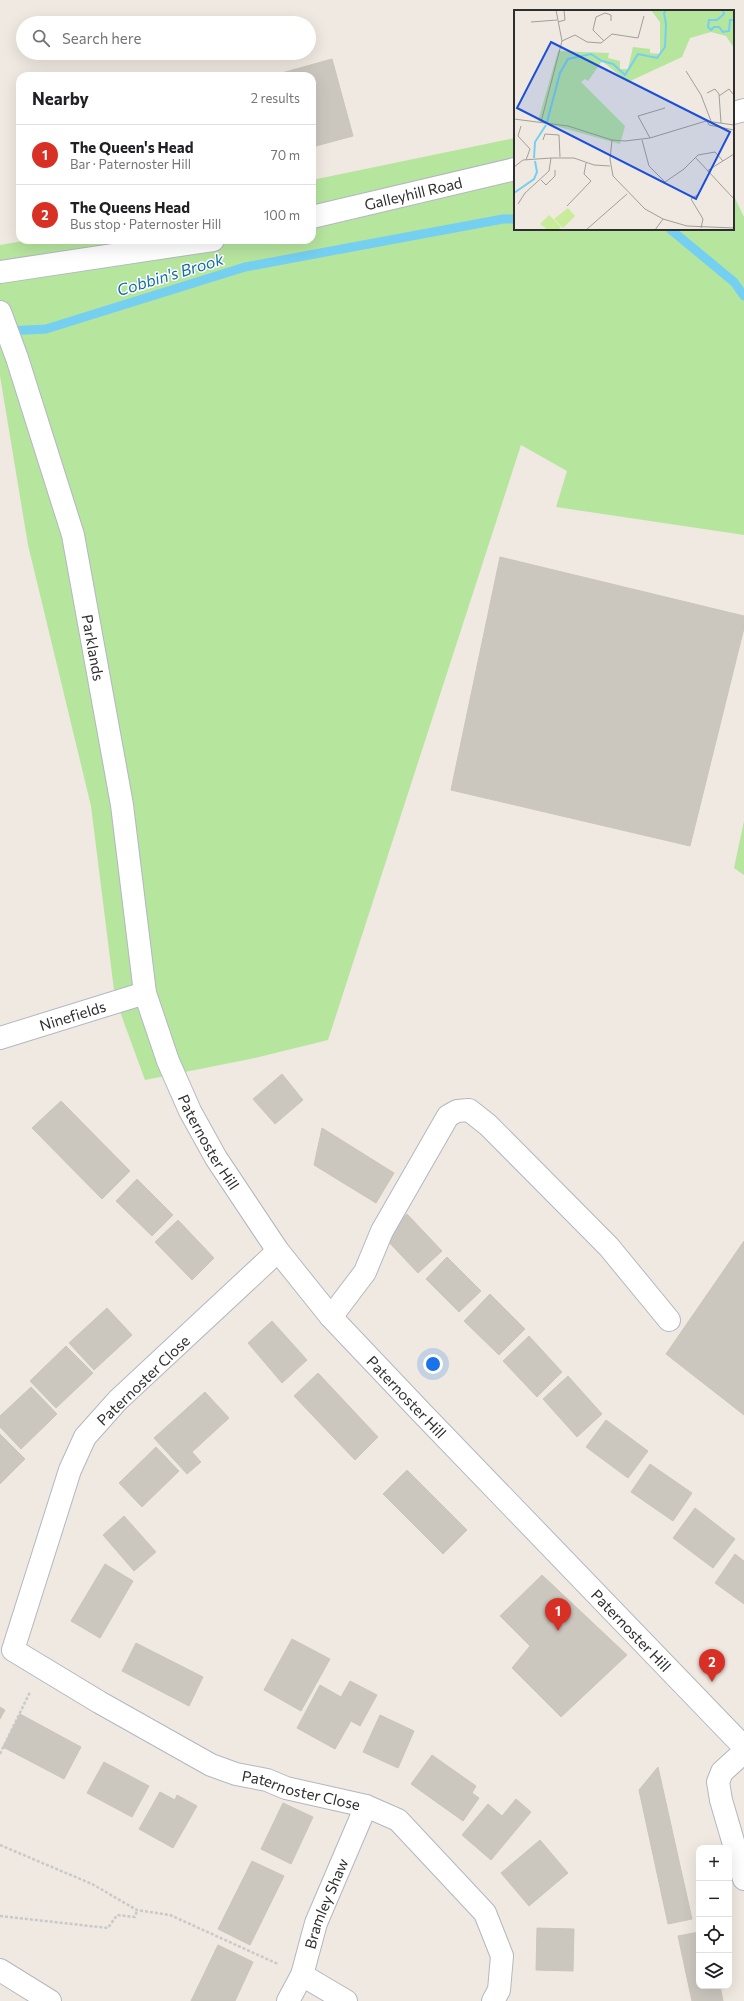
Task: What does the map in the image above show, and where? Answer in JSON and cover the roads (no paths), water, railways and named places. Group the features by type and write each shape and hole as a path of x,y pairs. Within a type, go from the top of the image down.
{"street":[{"path":"734,113 744,110"},
{"name":"Galleyhill Road","path":"316,217 514,169"},
{"path":"0,272 186,244"},
{"name":"Parklands","path":"1,313 73,534 122,805 145,993"},
{"name":"Ninefields","path":"0,1038 145,993"},
{"name":"Paternoster Hill","path":"145,993 168,1061 190,1111 216,1158 278,1251 331,1317 422,1414 744,1747"},
{"path":"331,1317 365,1272 382,1231 448,1116 457,1111 469,1110 488,1125 609,1246 669,1320"},
{"name":"Paternoster Close","path":"278,1251 118,1400 85,1438 70,1470 6,1646 98,1702 211,1765 236,1774 267,1780 286,1788 366,1806 398,1820 485,1913 502,1956 499,1990 493,2001"},
{"path":"744,1752 722,1772 718,1782 721,1800 744,1878"},
{"name":"Bramley Shaw","path":"288,2001 302,1975 316,1924 366,1806"},
{"path":"0,1970 50,2001"},
{"path":"302,1975 346,2001"}],"waterway":[{"name":"Cobbin's Brook","path":"7,331 46,329 245,267 503,219 514,219"},
{"name":"Cobbin's Brook","path":"671,230 734,282 744,296"}],"place":[{"name":"The Queen's Head","path":"558,1631"},
{"name":"The Queens Head","path":"712,1682"}]}
